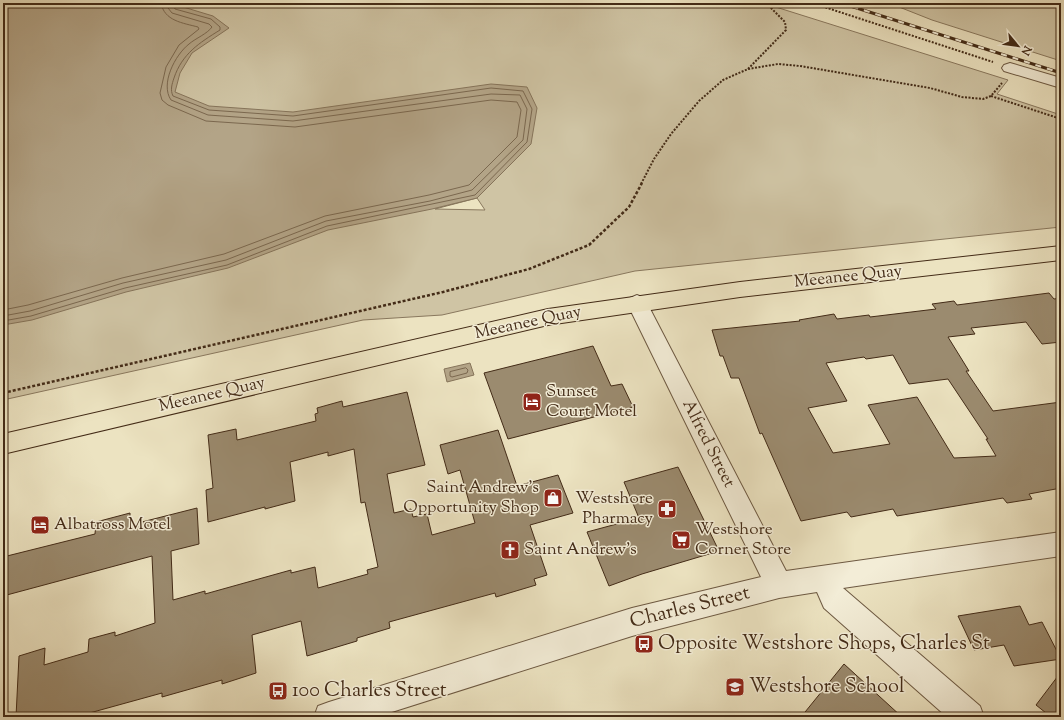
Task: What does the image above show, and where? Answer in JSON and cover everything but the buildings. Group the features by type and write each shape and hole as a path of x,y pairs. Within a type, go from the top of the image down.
{"main road":[{"name":"Meeanee Quay","path":"3,444 526,322 637,303 1061,253"}],"street":[{"path":"1010,68 1061,83"},
{"name":"Alfred Street","path":"637,303 779,585"},
{"name":"Charles Street","path":"329,717 632,622 779,585 1061,544"},
{"path":"824,578 834,599 969,717"}],"path":[{"path":"748,69 786,30 786,22 766,3"},
{"path":"3,394 443,292 529,269 589,245 629,207 662,147 699,101 723,80 748,69 778,64 800,66 930,88 962,97 983,99 991,96 1005,79 1010,68 812,3"},
{"path":"991,96 1061,120"}],"shaded area":[{"path":"3,3 763,3 1008,80 997,94 1061,115 1061,227 635,271 442,315 363,320 3,400","holes":["477,198 485,210 435,209"]},
{"path":"889,3 1061,3 1061,61 932,20"}],"water":[{"path":"3,3 170,3 213,16 229,28 192,53 180,73 175,92 209,106 293,112 491,84 527,87 537,108 531,144 477,198 432,209 328,230 228,268 126,292 32,320 3,325"},
{"path":"470,363 474,375 447,382 444,369"}],"railway":[{"path":"841,3 1061,73"}],"place":[{"name":"Sunset Court Motel","path":"532,402"},
{"name":"Saint Andrew's Opportunity Shop","path":"553,498"},
{"name":"Westshore Pharmacy","path":"667,509"},
{"name":"Albatross Motel","path":"40,525"},
{"name":"Westshore Corner Store","path":"681,540"},
{"name":"Saint Andrew's","path":"510,550"},
{"name":"Opposite Westshore Shops, Charles St","path":"644,644"},
{"name":"Westshore School","path":"735,687"},
{"name":"100 Charles Street","path":"278,691"}]}
